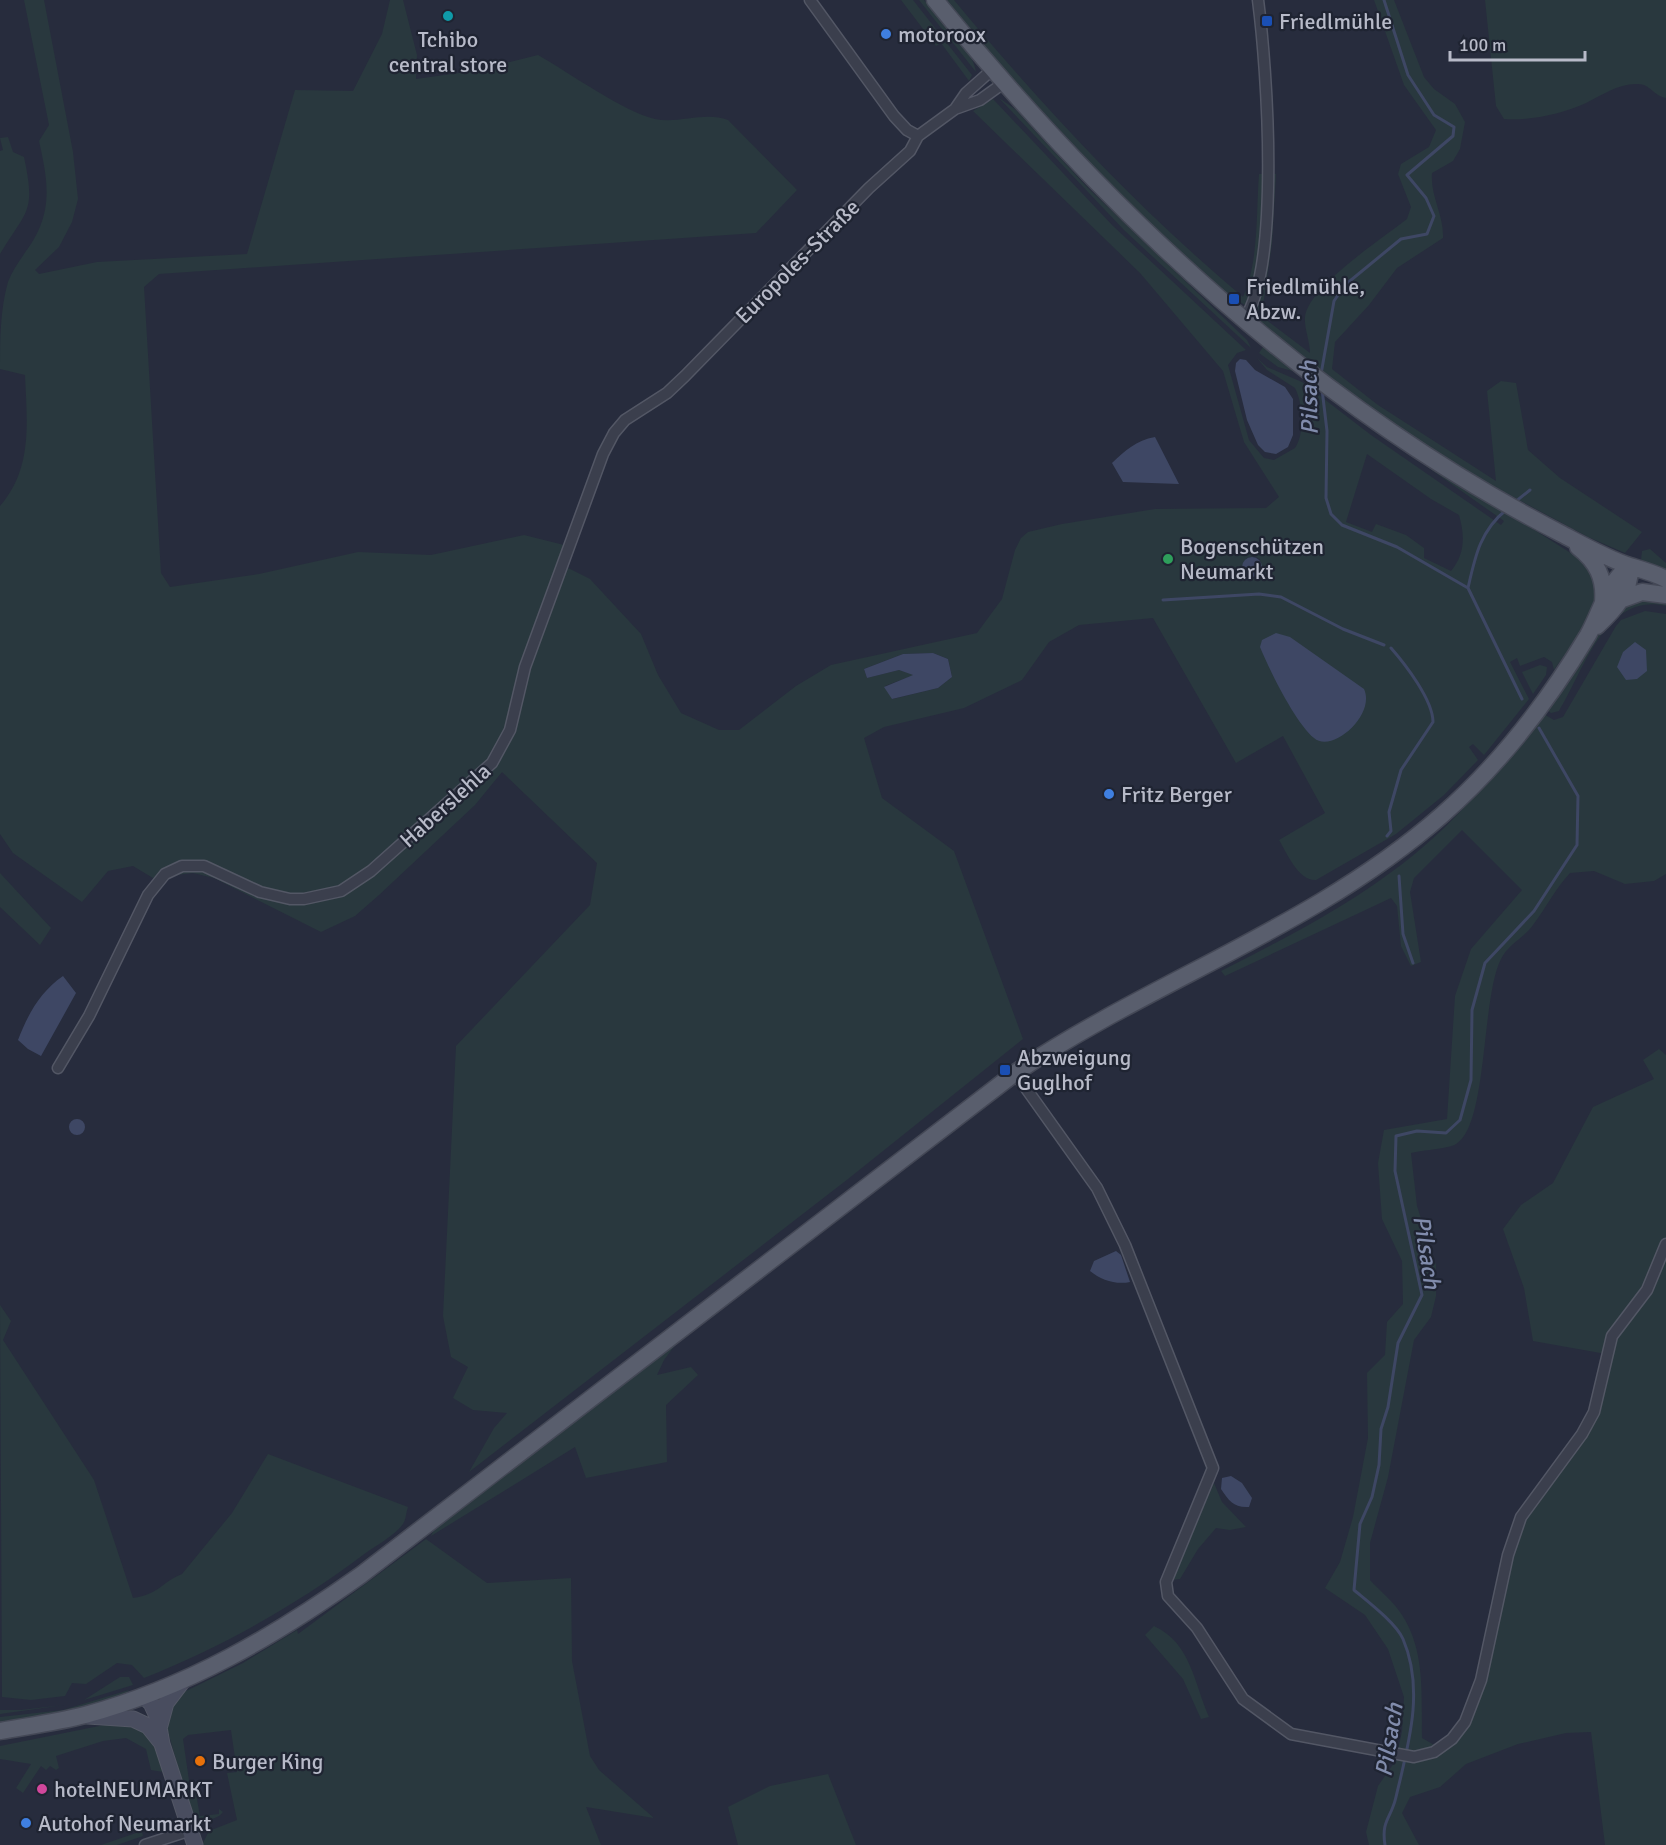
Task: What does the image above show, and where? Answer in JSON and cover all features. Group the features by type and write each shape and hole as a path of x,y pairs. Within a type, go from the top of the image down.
{"main road":[{"path":"935,0 993,69 1145,232 1306,370 1395,434 1512,506 1561,534 1630,566 1666,579"},
{"path":"1561,534 1587,555 1598,568 1603,586 1603,602"},
{"path":"1630,566 1639,576 1666,594"},
{"path":"0,1731 82,1716 144,1696 182,1682 268,1638 361,1575 1015,1073 1084,1029 1326,899 1396,852 1444,814 1489,768 1540,704 1588,634 1620,600 1630,582 1630,566"},
{"path":"1588,634 1603,602 1620,574 1630,566"},
{"path":"1620,600 1642,592 1666,594"}],"street":[{"path":"810,0 894,116 907,130 918,136"},
{"path":"1245,320 1254,304 1260,279 1268,172 1264,63 1258,0"},
{"name":"Europoles-Straße","path":"955,110 966,93 993,69"},
{"name":"Europoles-Straße","path":"637,411 667,393 685,376 870,188 910,151 918,136 926,133 955,110 980,100 1005,82"},
{"name":"Haberslehla","path":"58,1068 104,986 148,895 165,874 182,866 204,866 260,892 290,899 304,899 341,891 371,872 492,764 510,730 525,667 591,484 614,433 637,411"},
{"path":"1015,1073 1097,1188 1125,1245 1213,1467 1166,1582 1168,1596 1197,1628 1243,1698 1292,1734 1414,1757 1434,1752 1452,1739 1465,1722 1481,1680 1508,1555 1521,1517 1590,1419 1612,1336 1652,1283 1666,1244"},
{"path":"157,1733 164,1707 182,1682"},
{"path":"144,1696 143,1708 157,1733 193,1838 145,1845"},
{"path":"82,1716 127,1717 157,1733"}],"shaded area":[{"path":"24,0 44,0 73,152 78,199 72,222 59,247 35,270 39,274 97,262 247,254 295,90 353,91 382,34 390,0 403,0 417,55 416,79 473,71 538,55 612,100 642,115 664,120 710,117 728,120 797,190 756,233 159,274 144,287 161,573 170,587 259,574 358,552 431,555 524,535 564,545 558,563 590,579 641,634 658,675 681,713 719,730 739,730 796,686 831,665 977,633 1002,599 1015,550 1021,538 1028,532 1062,524 1155,509 1266,508 1279,497 1244,442 1223,371 1140,273 973,111 993,99 1113,226 1246,350 1237,353 1228,365 1249,440 1264,458 1274,460 1295,448 1302,427 1302,418 1295,388 1267,370 1257,358 1267,367 1302,382 1371,435 1501,525 1504,521 1426,466 1436,467 1577,557 1589,568 1596,579 1595,604 1583,628 1554,670 1552,662 1544,657 1520,666 1517,658 1510,662 1529,699 1484,755 1473,744 1469,747 1478,760 1444,795 1396,834 1316,880 1298,871 1279,840 1325,813 1283,736 1236,763 1153,618 1079,625 1049,642 1022,680 964,708 884,727 864,738 882,798 954,851 1023,1039 848,1179 469,1472 494,1428 507,1413 473,1410 453,1398 468,1367 451,1357 443,1316 456,1046 590,905 597,863 502,772 475,805 379,895 355,916 321,932 214,878 193,873 153,878 133,866 108,871 82,902 13,853 0,834 0,506 11,491 23,460 27,410 25,375 0,369 0,336 3,303 8,282 16,265 34,239 44,215 47,191 39,141 49,125","holes":["1367,454 1431,499 1459,515 1462,544 1459,558 1451,571 1424,558 1424,548 1406,535 1376,524 1372,532 1346,522","1254,556 1260,559 1261,573 1253,579 1241,570 1247,558","933,653 948,659 952,677 938,688 893,699 885,686 914,675 899,670 867,678 864,669 903,654"]},
{"path":"901,0 913,0 972,75 969,81 941,43 936,46"},
{"path":"919,0 924,0 962,45 969,54 976,72"},
{"path":"947,0 954,0 1057,118 1128,192 1243,297 1254,253 1259,174 1264,174 1257,277 1246,306 1198,273 1120,195 1007,73"},
{"path":"1374,0 1394,0 1424,77 1434,89 1455,104 1465,122 1460,149 1453,161 1432,173 1433,190 1443,238 1397,268 1369,305 1335,342 1332,369 1378,405 1496,481 1487,391 1501,381 1516,383 1528,450 1560,478 1642,532 1625,553 1588,537 1465,471 1351,395 1257,321 1264,281 1272,174 1276,174 1272,243 1262,313 1265,319 1310,353 1305,326 1309,305 1332,278 1407,219 1411,207 1398,174 1401,164 1429,147 1436,130 1404,85"},
{"path":"1485,0 1666,0 1666,98 1646,86 1631,84 1617,87 1567,110 1535,118 1504,119 1496,106"},
{"path":"999,98 1015,109 1087,187 1247,340 1251,348 1124,230"},
{"path":"8,137 13,152 24,157 28,175 29,200 23,218 0,254 0,151 3,150 0,138"},
{"path":"1263,347 1416,457 1417,460 1296,372 1278,367 1259,353"},
{"path":"1650,549 1666,563 1666,573 1641,560 1642,551"},
{"path":"1638,600 1666,600 1666,606 1645,605 1627,611 1612,623 1599,638 1559,711 1551,713 1546,709 1605,626 1622,607"},
{"path":"1645,611 1666,614 1666,874 1654,881 1625,884 1594,871 1570,873 1538,919 1501,959 1490,1002 1474,1113 1466,1132 1452,1146 1411,1153 1417,1206 1436,1265 1436,1296 1431,1317 1414,1340 1388,1477 1370,1543 1370,1580 1395,1606 1410,1629 1421,1675 1422,1738 1443,1750 1462,1735 1478,1703 1517,1534 1524,1517 1580,1442 1600,1400 1605,1378 1606,1354 1533,1341 1524,1288 1503,1229 1521,1205 1553,1183 1593,1107 1654,1079 1643,1060 1659,1049 1666,1055 1666,1845 1605,1845 1591,1732 1566,1733 1518,1744 1466,1764 1440,1787 1410,1797 1402,1813 1419,1845 1369,1845 1366,1832 1378,1786 1396,1760 1402,1731 1404,1697 1388,1649 1365,1615 1325,1588 1340,1562 1353,1517 1368,1438 1367,1373 1385,1355 1387,1322 1403,1304 1402,1261 1382,1219 1378,1163 1384,1130 1447,1119 1455,996 1471,949 1522,890 1462,830 1414,878 1410,892 1421,962 1411,966 1401,946 1397,906 1391,898 1225,976 1221,971 1344,904 1374,885 1429,842 1477,793 1542,713 1554,720 1563,717 1616,626 1621,620"},
{"path":"1540,665 1547,667 1546,675 1533,694 1522,672"},
{"path":"0,873 51,928 40,945 0,907"},
{"path":"0,1305 11,1321 3,1340 94,1480 133,1598 149,1594 182,1574 232,1513 268,1454 408,1507 404,1522 384,1541 284,1608 230,1639 173,1666 144,1678 132,1665 117,1663 86,1684 72,1683 65,1696 31,1700 2,1697"},
{"path":"676,1344 664,1360 657,1375 691,1367 698,1375 666,1405 667,1462 586,1478 575,1447 431,1536 434,1529"},
{"path":"1214,1483 1222,1502 1246,1527 1230,1530 1216,1528 1198,1549 1180,1579 1171,1580"},
{"path":"426,1539 487,1583 571,1578 572,1661 590,1756 599,1770 654,1818 586,1807 601,1845 202,1845 209,1831 237,1820 227,1773 237,1772 231,1730 188,1735 183,1739 191,1794 196,1794 200,1816 219,1814 219,1809 223,1812 212,1819 199,1819 190,1808 166,1725 167,1712 178,1695 243,1663 297,1630 298,1634"},
{"path":"1154,1626 1166,1633 1184,1653 1209,1717 1201,1719 1183,1679 1145,1635"},
{"path":"120,1677 129,1677 133,1685 84,1700"},
{"path":"129,1690 125,1694 74,1710 0,1724 0,1717 63,1710"},
{"path":"64,1705 0,1714 0,1710"},
{"path":"119,1722 139,1729 150,1738 163,1772 151,1770 146,1749 126,1738 103,1741 56,1756 59,1768 56,1770 50,1766 46,1770 41,1766 23,1793 16,1788 31,1764 0,1759 0,1746"},
{"path":"828,1774 856,1845 738,1845 728,1807 770,1786"},
{"path":"141,1827 143,1836 117,1845 101,1845 136,1833"}],"water":[{"path":"1240,359 1246,360 1255,370 1285,387 1293,399 1293,435 1288,447 1276,454 1265,452 1258,445 1247,420 1235,371 1236,363"},
{"path":"1155,437 1179,484 1123,482 1112,463 1136,443"},
{"path":"1248,557 1256,557 1262,563 1262,571 1256,577 1248,577 1242,571 1242,563"},
{"path":"1276,633 1290,637 1364,689 1366,699 1364,710 1358,720 1341,736 1322,742 1314,738 1291,709 1260,647 1262,640"},
{"path":"1635,642 1646,650 1647,671 1637,679 1626,680 1617,667 1623,652"},
{"path":"933,653 948,659 952,677 938,688 892,699 884,687 913,675 899,670 867,678 864,669 903,654"},
{"path":"63,976 76,993 41,1056 18,1040 36,1004"},
{"path":"77,1119 85,1127 77,1135 69,1127"},
{"path":"1116,1251 1121,1255 1130,1282 1109,1281 1090,1271 1094,1261"},
{"path":"1231,1476 1242,1483 1252,1498 1249,1507 1232,1503 1221,1489 1222,1478"}],"waterway":[{"name":"Pilsach","path":"1321,374 1334,301 1345,285 1401,239 1427,234 1434,216 1426,198 1407,175 1453,136 1454,127 1434,115 1408,75 1384,0"},
{"name":"Pilsach","path":"1322,389 1327,431 1326,498 1331,514 1342,525 1397,547 1468,588 1522,699"},
{"path":"1515,502 1530,490"},
{"path":"1468,588 1476,555 1484,536 1506,510"},
{"path":"1163,600 1259,594 1281,597 1343,629 1384,645"},
{"path":"1387,836 1391,831 1389,812 1401,770 1433,722 1432,713 1423,693 1391,648"},
{"name":"Pilsach","path":"1385,1845 1385,1825 1396,1797 1409,1738 1414,1698 1413,1678 1410,1658 1399,1633 1381,1613 1354,1590 1360,1524 1372,1497 1379,1465 1381,1429 1388,1407 1398,1343 1422,1295 1395,1171 1396,1136 1417,1131 1446,1133 1460,1120 1471,1080 1472,1010 1485,963 1534,911 1577,845 1578,796 1539,728"},
{"path":"1399,876 1403,934 1413,963"}],"place":[{"name":"Tchibo central store","path":"448,16"},
{"name":"Friedlmühle","path":"1267,21"},
{"name":"motoroox","path":"886,34"},
{"name":"Friedlmühle, Abzw.","path":"1234,299"},
{"name":"Bogenschützen Neumarkt","path":"1168,559"},
{"name":"Fritz Berger","path":"1109,794"},
{"name":"Abzweigung Guglhof","path":"1005,1070"},
{"name":"Burger King","path":"200,1761"},
{"name":"hotelNEUMARKT","path":"42,1789"},
{"name":"Autohof Neumarkt","path":"26,1823"}]}
